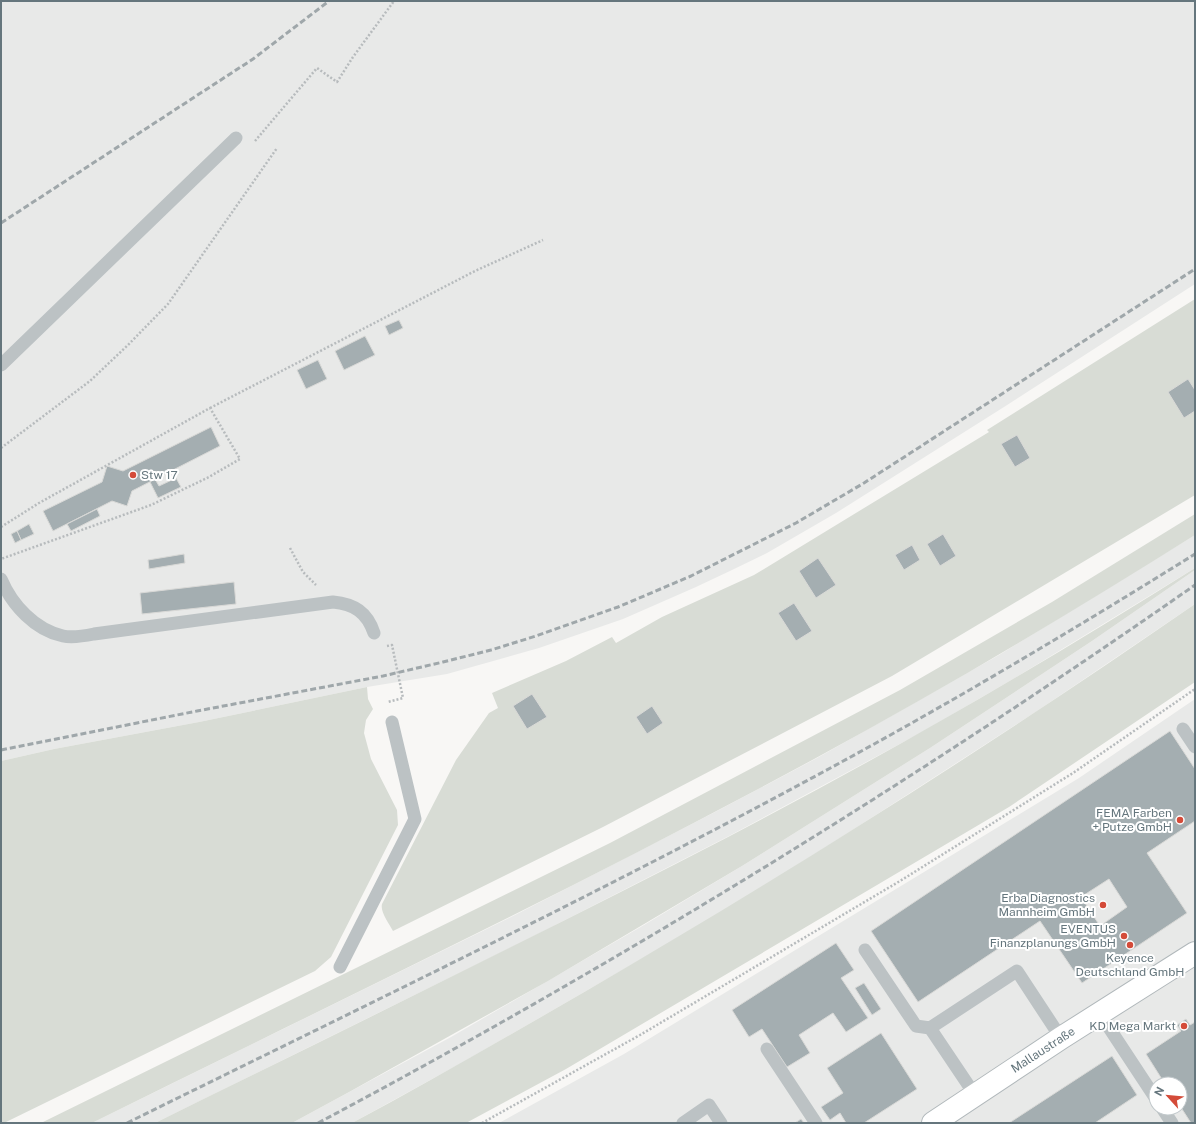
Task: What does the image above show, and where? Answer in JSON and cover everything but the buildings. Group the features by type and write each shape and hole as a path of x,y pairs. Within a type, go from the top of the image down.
{"street":[{"name":"Mallaustraße","path":"933,1123 1061,1038 1195,953"}],"lane":[{"path":"1,365 236,138"},
{"path":"1,579 7,591 25,614 42,627 53,633 65,636 80,636 333,602 354,607 365,615 371,623 374,633"},
{"path":"340,967 415,818 392,722"},
{"path":"1183,729 1195,747"},
{"path":"865,950 916,1026 930,1028 1017,971 1061,1038"},
{"path":"1100,1014 1148,1087"},
{"path":"930,1028 975,1095"},
{"path":"766,1048 816,1123"},
{"path":"683,1123 709,1105 721,1123"}],"path":[{"path":"236,138 248,149 317,68 337,82 353,57 394,1"},
{"path":"1,448 90,381 168,304 277,148"},
{"path":"1,527 39,503 210,408 475,271 543,240"},
{"path":"1,559 150,505 209,477 240,458 210,408"},
{"path":"290,548 303,572 314,583 328,592 333,602"},
{"path":"388,702 403,698 392,645"},
{"path":"482,1123 640,1035 900,881 1073,773 1195,689"}],"shaded area":[{"path":"1,1 1195,1 1195,284 836,513 767,553 696,587 623,619 539,648 447,674 367,687 199,722 54,749 1,761"},
{"path":"1195,299 1195,495 892,676 603,827 393,931 384,914 382,904 456,760 489,713 498,708 492,693 566,661 612,637 616,643 662,617 754,575 989,432 987,430"},
{"path":"1195,514 1195,535 1007,650 912,705 726,806 456,944 92,1123 41,1123 610,843 900,690 1052,602"},
{"path":"1195,535 1195,568 1013,679 922,732 729,836 526,940 155,1123 92,1123 515,915 817,758 999,655"},
{"path":"1195,568 1195,570 1092,641 930,748 742,866 548,981 292,1123 155,1123 514,946 787,806 906,741 1080,639"},
{"path":"1195,570 1195,604 1034,713 756,891 463,1062 352,1123 292,1123 451,1037 644,925 742,866 930,748 1092,641"},
{"path":"1195,604 1195,682 1009,807 566,1069 466,1123 352,1123 440,1075 586,991 818,852 970,755"},
{"path":"367,687 368,699 373,709 366,720 364,733 371,759 397,810 398,825 331,957 315,971 4,1123 1,1123 1,761 54,749 199,722"},
{"path":"1195,699 1195,1123 499,1123 624,1054 1079,778"}],"railway":[{"path":"1,223 253,59 329,1"},
{"path":"1,750 383,676 491,650 618,607 691,576 796,523 864,483 1195,269"},
{"path":"127,1123 476,951 737,818 964,693 1103,611 1195,554"},
{"path":"318,1123 543,999 655,934 765,867 982,729 1195,585"}],"place":[{"name":"Stw 17","path":"133,475"},
{"name":"FEMA Farben + Putze GmbH","path":"1180,820"},
{"name":"Erba Diagnostics Mannheim GmbH","path":"1103,905"},
{"name":"EVENTUS Finanzplanungs GmbH","path":"1124,936"},
{"name":"Keyence Deutschland GmbH","path":"1130,945"},
{"name":"KD Mega Markt","path":"1184,1026"}]}
